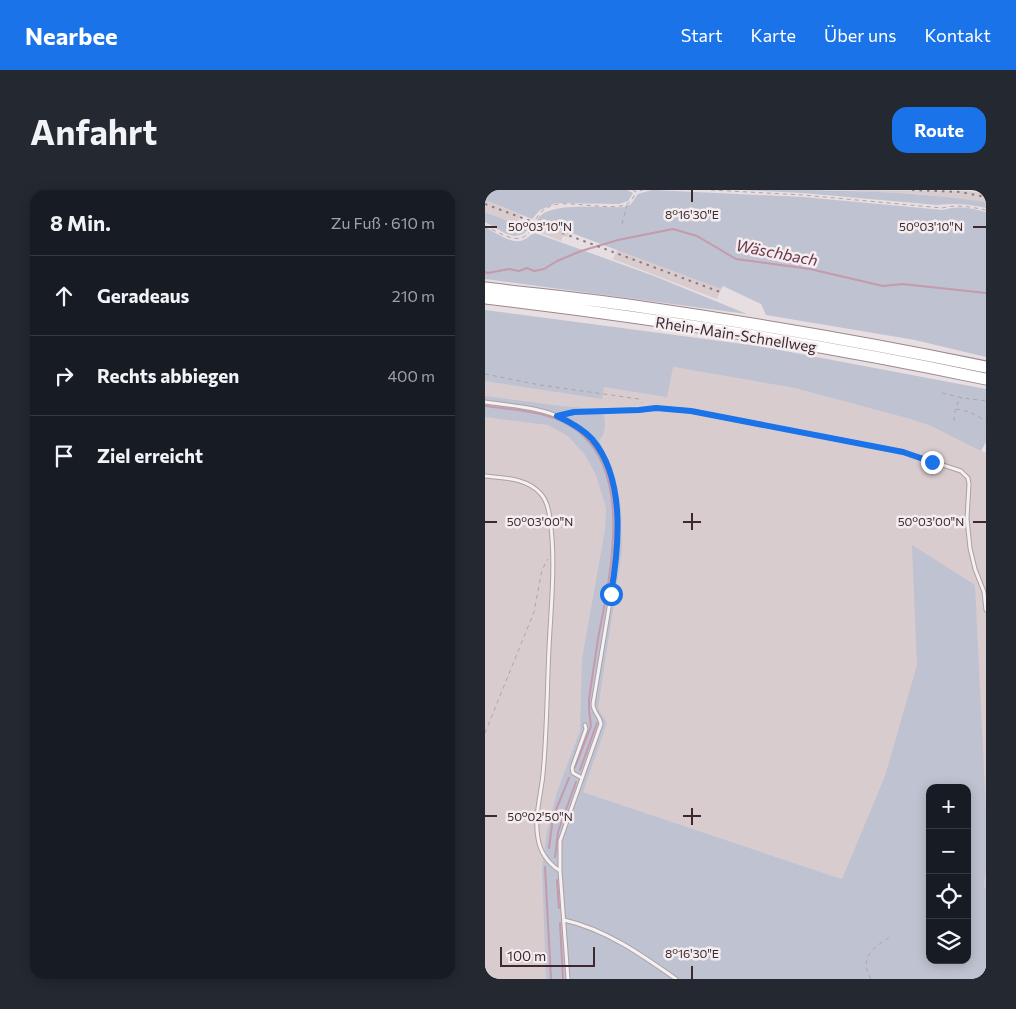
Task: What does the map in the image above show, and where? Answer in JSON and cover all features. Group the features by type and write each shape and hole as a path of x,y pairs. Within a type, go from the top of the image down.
{"highway":[{"name":"Rhein-Main-Schnellweg","path":"485,288 635,306 737,322 874,345 986,367"},
{"name":"Rhein-Main-Schnellweg","path":"485,298 736,333 816,346 986,379"}],"lane":[{"path":"485,402 531,408 557,416 584,432 600,451 613,484 617,521 617,549 593,704 601,724 560,841 560,872 567,979"},
{"path":"557,416 574,412 656,408 691,411 903,452 961,471 969,484 967,518 970,548 975,569 984,592 986,610"},
{"path":"485,476 522,482 533,486 543,496 550,518 552,552 543,773 537,825 539,842 543,853 550,864 560,872"},
{"path":"582,778 573,774 572,768 586,729 585,725"},
{"path":"564,920 601,933 630,948 676,979"}],"path":[{"path":"622,224 627,204 636,192 642,190"},
{"path":"711,190 803,195 942,208 953,205 968,206 986,210"},
{"path":"485,226 511,238 518,239 525,237 541,212 553,205 618,206 627,204"},
{"path":"485,374 540,385 639,399 642,402 642,407 639,410"},
{"path":"942,392 963,398 986,401"},
{"path":"954,422 959,400 963,398"},
{"path":"956,409 970,412 986,421"},
{"path":"485,733 534,612 542,570 552,552"},
{"path":"871,979 868,974 867,958 873,948 890,937"}],"shaded area":[{"path":"485,190 627,190 633,193 628,201 619,204 556,203 540,210 532,219 485,200"},
{"path":"652,190 803,197 943,210 965,208 986,212 986,357 915,340 766,315 761,304 723,286 721,289 537,220 543,214 552,210 564,208 624,207 631,204 638,194"},
{"path":"743,190 926,195 986,202 986,208 961,204 937,205 803,193"},
{"path":"835,190 969,191 986,194 986,202 918,194"},
{"path":"485,200 521,215 517,225 485,212"},
{"path":"485,212 528,229 518,236 507,234 485,222"},
{"path":"537,220 570,232 567,237 563,236 561,241 534,230"},
{"path":"485,227 507,239 516,241 524,240 535,233 654,276 747,314 485,279"},
{"path":"618,249 721,289 717,299 613,259"},
{"path":"485,310 758,346 986,389 986,442 981,451 931,426 910,419 794,388 673,367 667,397 604,387 602,399 485,381"},
{"path":"485,344 650,363 794,388 931,426 986,453 986,979 971,964 971,784 926,784 926,792 842,879 583,792 574,979 485,979"},
{"path":"485,396 603,410 604,430 599,440 613,473 621,507 622,551 598,708 607,723 583,792 842,879 885,776 917,665 912,545 975,585 986,812 986,870 984,887 986,889 986,979 546,979 542,869 547,832 557,792 580,731 582,659 605,530 606,508 596,475 585,455 568,436 548,425 485,417"}],"waterway":[{"name":"Wäschbach","path":"485,272 509,269 519,271 527,268 534,271 544,269 557,261 581,251 618,240 673,229 697,236 736,259 810,269 883,286 902,284 986,293"},
{"path":"485,406 522,410 546,416 569,425 579,432 596,451 607,475 612,502 611,559 589,699 591,726 575,767"},
{"path":"580,770 597,723"},
{"path":"549,848 553,817 569,778"},
{"path":"555,857 558,832 576,782"},
{"path":"545,867 551,979"},
{"path":"557,880 559,908"},
{"path":"560,923 563,979"}],"railway":[{"path":"912,190 960,192 986,197"},
{"path":"485,204 720,292"}],"route":[{"path":"611,594 618,535 615,496 610,473 600,451 590,438 578,427 557,416 574,412 656,408 691,411 903,452 932,462"}]}
